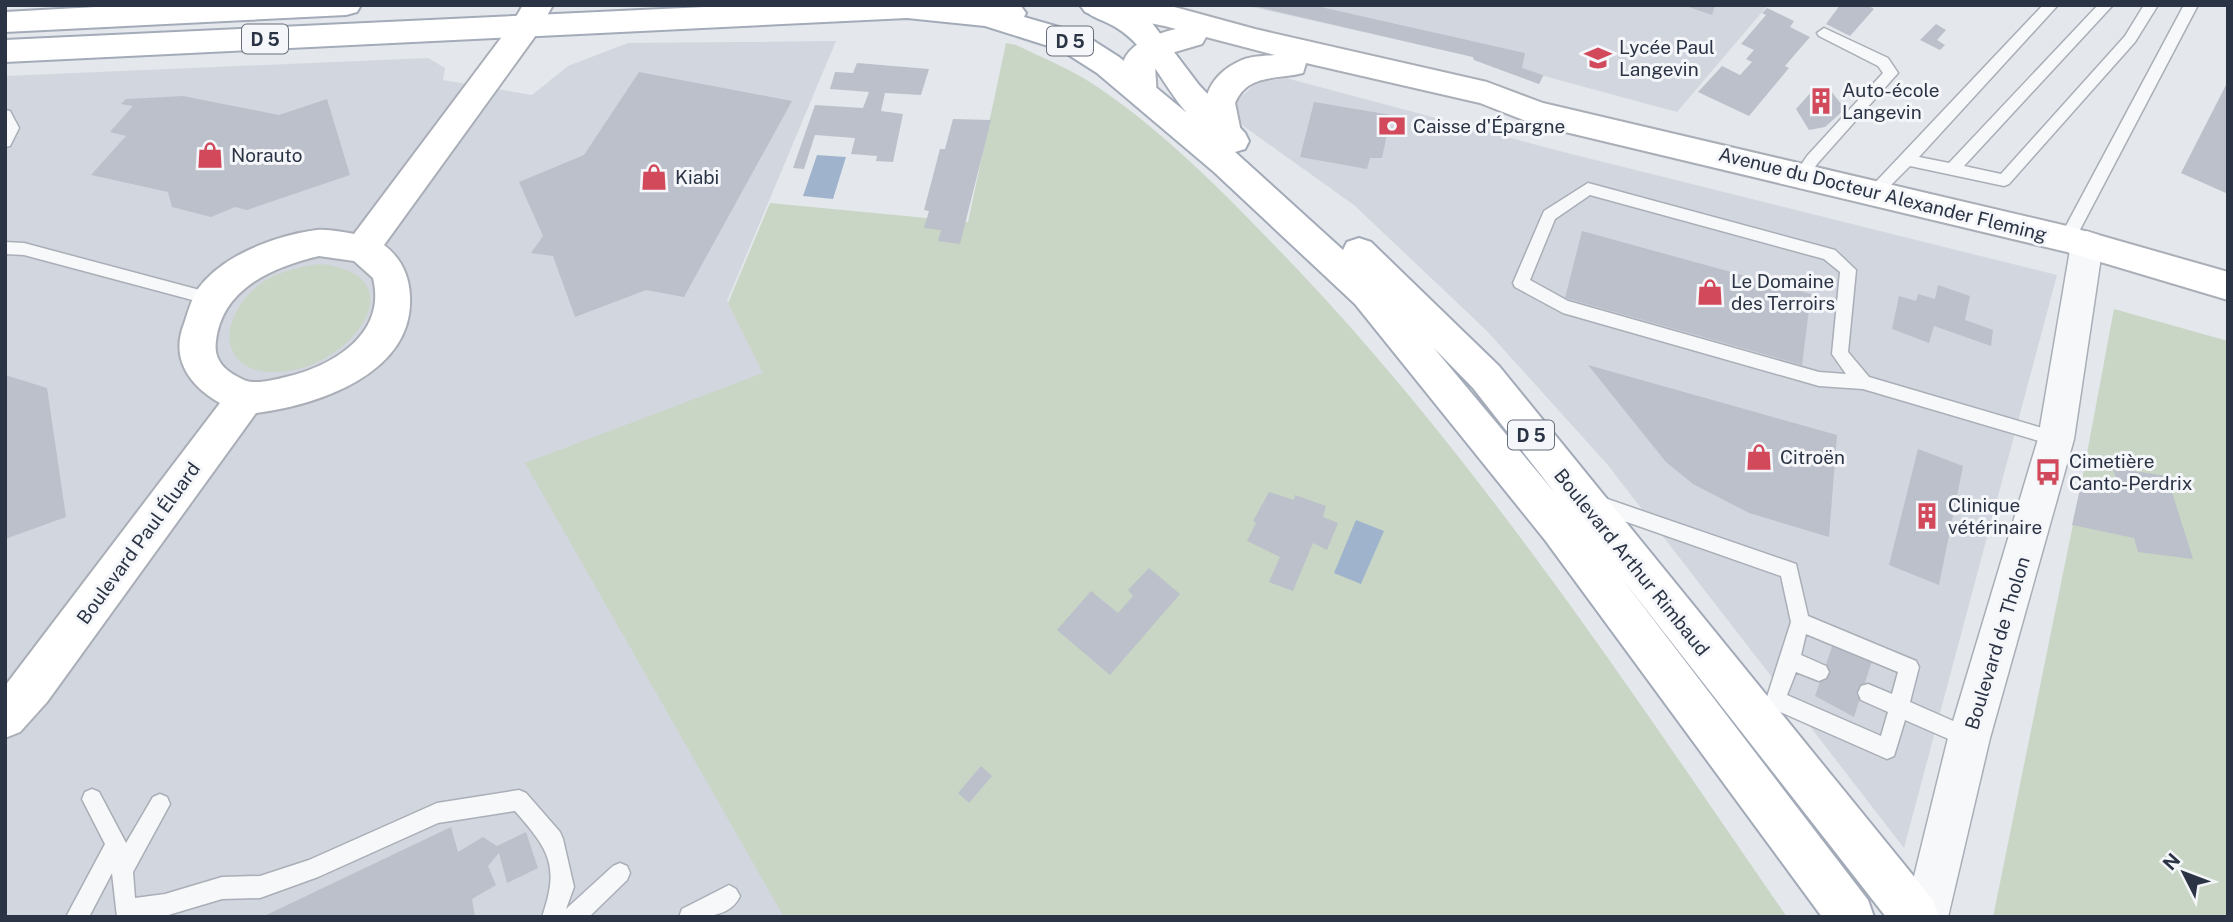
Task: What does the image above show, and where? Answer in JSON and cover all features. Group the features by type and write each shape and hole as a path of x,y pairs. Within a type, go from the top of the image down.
{"main road":[{"name":"D 5","path":"5,22 345,5"},
{"name":"Boulevard Arthur Rimbaud","path":"1095,5 1121,15 1139,26 1153,21 1187,92 1244,153 1384,274 1486,377 1916,917"},
{"name":"Avenue du Docteur Alexander Fleming","path":"5,51 532,17 907,8 986,16 1027,11 1117,26 1137,34 1153,21 1217,30 1487,93 1536,113 1803,174 2077,242 2228,285"},
{"name":"Boulevard Arthur Rimbaud","path":"986,16 1072,42 1108,65 1226,163 1368,295 1559,527 1851,917"},
{"path":"362,249 532,17"},
{"name":"Avenue du Docteur Alexander Fleming","path":"1153,21 1199,47 1292,65 1497,112 1536,113"},
{"path":"1142,92 1137,71 1138,61 1153,21"},
{"path":"1225,132 1219,103 1223,93 1238,77 1253,68 1292,65"},
{"path":"319,243 362,249 390,271 396,300 390,322 374,346 348,369 319,385 279,396 245,398 214,382 199,364 195,337 211,299 234,277 260,261 286,250 319,243"},
{"name":"Boulevard Paul Éluard","path":"5,744 19,702 245,398"}],"street":[{"name":"Boulevard de Tholon","path":"1926,917 1969,738 2056,439 2077,242"}],"lane":[{"path":"1875,192 2051,5"},
{"path":"1952,169 2106,5"},
{"path":"1907,160 2004,180 2130,39 2151,5"},
{"path":"2077,242 2191,5"},
{"path":"1803,174 1812,160 1891,74 1883,62 1824,33"},
{"path":"5,115 12,128 5,142"},
{"path":"1863,382 1840,354 1848,270 1829,254 1588,189 1549,215 1521,283 1563,306 1819,379 1863,382 2056,439"},
{"path":"5,248 24,249 211,299"},
{"path":"1580,498 1789,570 1800,622 1776,700 1888,749 1909,667 1800,622"},
{"path":"1790,660 1819,673"},
{"path":"1868,693 1969,738"},
{"path":"78,917 116,844 92,799"},
{"path":"160,804 122,870 125,910 165,905 222,888 260,887 311,870 438,813 519,800 553,839 563,887 553,917"},
{"path":"573,917 620,873"},
{"path":"690,917 729,896"}],"shaded area":[{"name":"Lycée Paul Langevin","path":"1243,5 1768,5 1677,112 1544,76 1539,84 1474,60 1473,57"},
{"path":"836,41 727,301 767,373 788,917 5,917 5,76 428,58 445,68 443,80 532,95 568,66 628,43"},
{"path":"1286,78 1563,152 2057,275 1904,848 1607,464 1486,330 1354,205 1242,125 1235,103 1256,83"}],"green space":[{"path":"1006,43 1016,45 1077,74 1142,120 1198,169 1251,221 1368,347 1433,424 1555,585 1787,917 784,917 525,463 763,373 728,303 770,203 968,222"},
{"path":"319,264 350,271 366,285 370,302 364,321 349,340 328,356 303,367 276,372 245,365 235,356 230,345 233,319 240,305 258,286 274,276"},
{"path":"2114,309 2228,341 2228,917 1993,917 2082,480"}],"water":[{"path":"817,155 846,157 833,199 803,196"},
{"path":"1356,520 1384,531 1361,584 1334,573"}],"building":[{"path":"1249,5 1312,5 1525,53 1522,68 1543,75 1539,84 1474,60 1473,57"},
{"path":"1683,5 1715,5 1712,15"},
{"path":"1840,5 1867,5 1874,9 1850,36 1826,24"},
{"path":"1767,8 1794,21 1790,27 1810,37 1785,66 1789,68 1749,116 1698,92 1722,66 1740,75 1752,62 1746,59 1754,50 1741,44 1766,15 1762,13"},
{"path":"1936,24 1946,30 1937,40 1945,45 1940,50 1920,40"},
{"path":"857,63 929,69 921,95 885,93 881,111 903,114 893,162 876,161 877,156 851,154 855,138 815,135 804,169 793,168 815,105 863,108 869,92 830,89 835,72 853,73"},
{"name":"Kiabi","path":"639,72 792,101 684,297 646,290 575,317 553,256 531,253 543,236 519,182 584,155"},
{"path":"2228,81 2228,194 2181,173"},
{"name":"Auto-école Langevin","path":"1828,87 1845,109 1825,127 1809,130 1796,109 1813,90"},
{"name":"Norauto","path":"183,96 279,115 327,99 350,175 247,210 235,207 211,217 172,207 168,192 91,175 126,136 110,132 133,106 121,104 126,99"},
{"path":"1314,102 1391,115 1382,158 1370,158 1367,169 1300,157"},
{"path":"953,119 991,120 960,244 938,241 941,230 924,228 929,211 924,210 940,149 945,149"},
{"path":"1582,231 1811,294 1802,365 1565,298"},
{"path":"1938,285 1970,296 1965,320 1993,330 1991,346 1934,326 1929,343 1892,329 1899,296 1916,301 1918,294 1935,299"},
{"path":"1588,365 1837,435 1829,537 1749,513 1693,484 1666,462"},
{"path":"5,375 47,388 66,517 5,539"},
{"name":"Clinique vétérinaire","path":"1918,449 1963,466 1939,585 1889,565"},
{"path":"2113,468 2167,476 2193,559 2138,552 2134,538 2072,525 2082,480 2120,490"},
{"path":"1269,492 1294,500 1295,495 1326,506 1323,517 1338,523 1327,550 1313,543 1293,591 1269,582 1280,557 1247,541 1256,523 1253,521"},
{"path":"1149,568 1180,594 1110,675 1057,630 1091,591 1118,613 1133,596 1128,590"},
{"path":"1833,644 1872,661 1854,717 1815,696"},
{"path":"981,766 992,776 969,803 958,793"},
{"path":"451,827 458,852 483,837 497,846 526,832 538,868 507,883 499,853 488,866 496,885 472,899 475,917 262,917"}],"place":[{"name":"Lycée Paul Langevin","path":"1598,58"},
{"name":"Auto-école Langevin","path":"1821,101"},
{"name":"Caisse d'Épargne","path":"1392,126"},
{"name":"Norauto","path":"210,155"},
{"name":"Kiabi","path":"654,177"},
{"name":"Le Domaine des Terroirs","path":"1710,292"},
{"name":"Citroën","path":"1759,457"},
{"name":"Cimetière Canto-Perdrix","path":"2048,472"},
{"name":"Clinique vétérinaire","path":"1927,516"}]}
